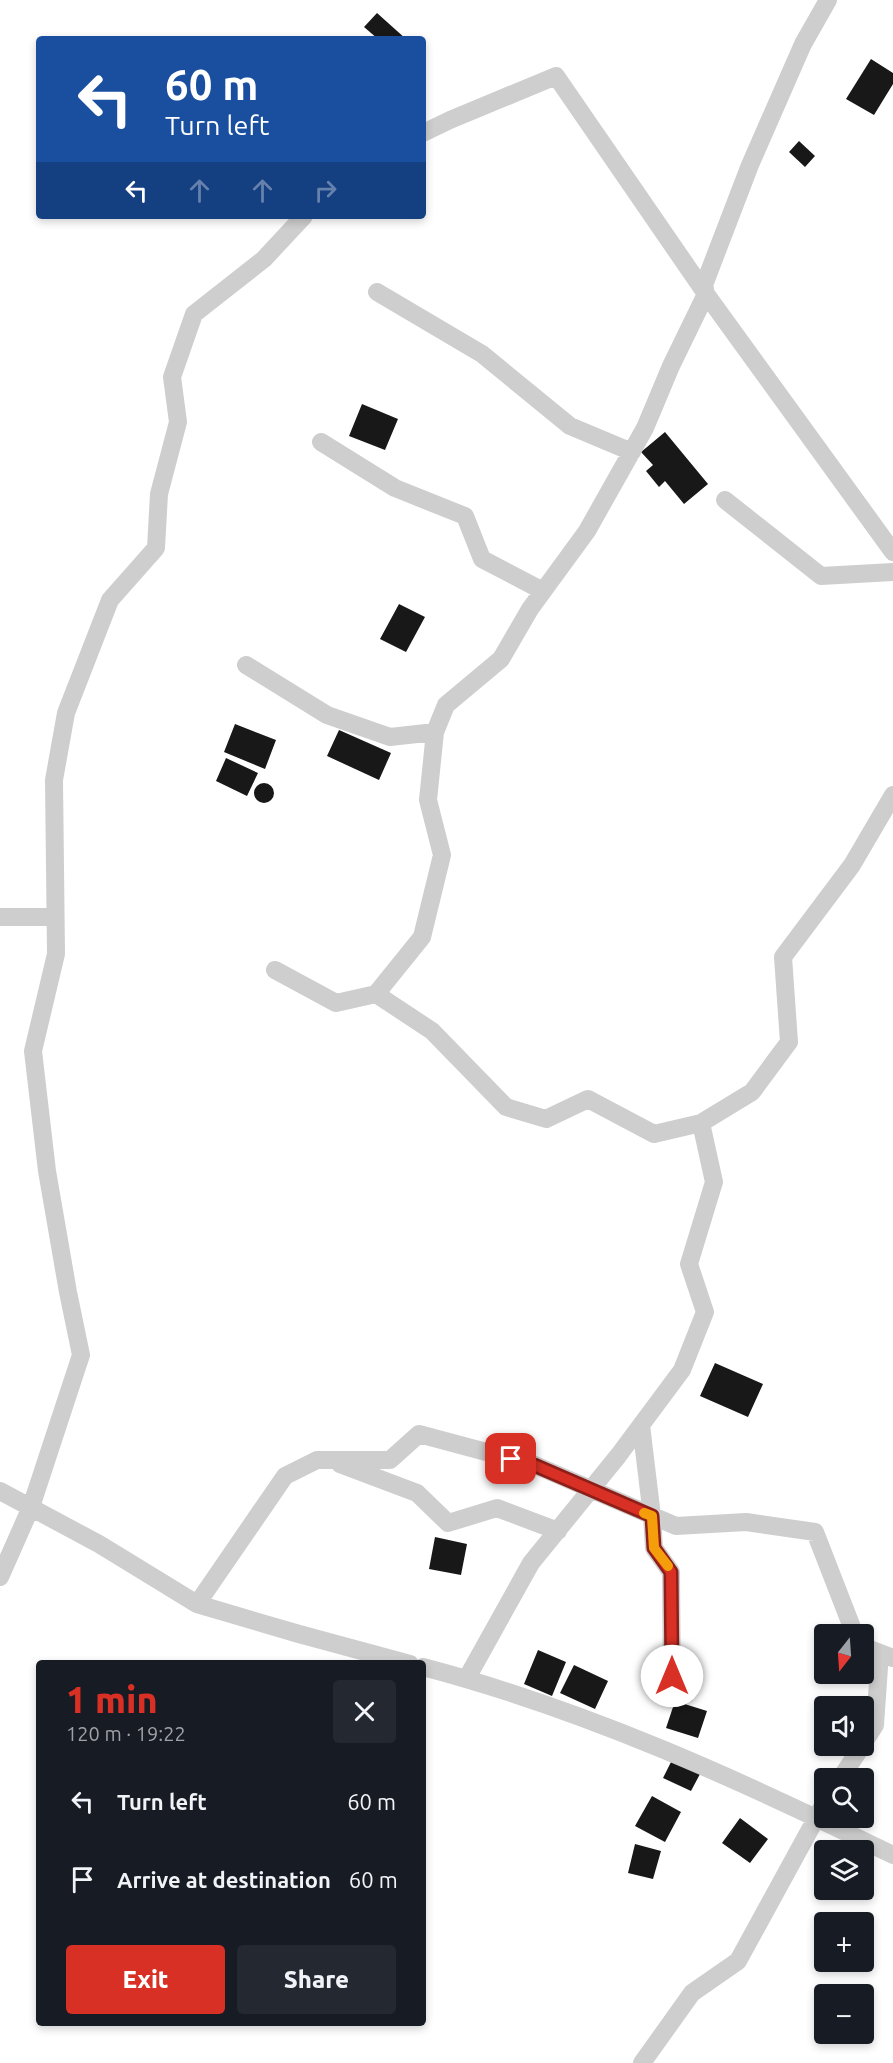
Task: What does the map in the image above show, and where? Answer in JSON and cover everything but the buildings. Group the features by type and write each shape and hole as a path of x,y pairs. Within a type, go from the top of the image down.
{"street":[{"path":"275,970 336,1003 376,994 422,938 442,855 428,800 435,732 446,705 501,659 530,609 587,531 632,452 705,294 706,274 746,175 803,44 828,0"},
{"path":"426,132 450,120 556,76 705,294 893,552"},
{"path":"0,1577 31,1508 81,1355 47,1171 33,1052 56,954 54,780 66,713 110,600 156,548 159,494 178,422 172,377 194,314 264,259 301,219"},
{"path":"377,292 482,354 570,426 632,452"},
{"path":"321,442 395,488 465,516 482,559 543,591"},
{"path":"725,500 821,576 893,572"},
{"path":"246,665 327,715 390,737 435,732"},
{"path":"376,994 432,1031 506,1107 546,1119 588,1099 654,1134 701,1123 752,1092 789,1041 783,957 852,865 893,795"},
{"path":"0,917 56,917"},
{"path":"467,1678 531,1563 682,1370 705,1312 689,1264 714,1182 701,1123"},
{"path":"641,1425 654,1548 671,1572 672,1696"},
{"path":"198,1604 285,1476 317,1461 390,1460 419,1434 534,1465 676,1526 746,1522 815,1532 851,1624"},
{"path":"331,1461 417,1493 448,1523 497,1508 558,1530"},
{"path":"0,1491 99,1544 198,1604 395,1660"},
{"path":"874,1727 879,1653"},
{"path":"426,1668 467,1678 635,1737 782,1800 814,1808"},
{"path":"642,2063 693,1993 738,1961 814,1821"},
{"path":"849,1828 893,1855"}],"slow traffic":[{"path":"644,1513 652,1516 654,1548 668,1566"}],"route":[{"path":"511,1459 534,1465 652,1516 654,1548 671,1572 672,1676"}]}
